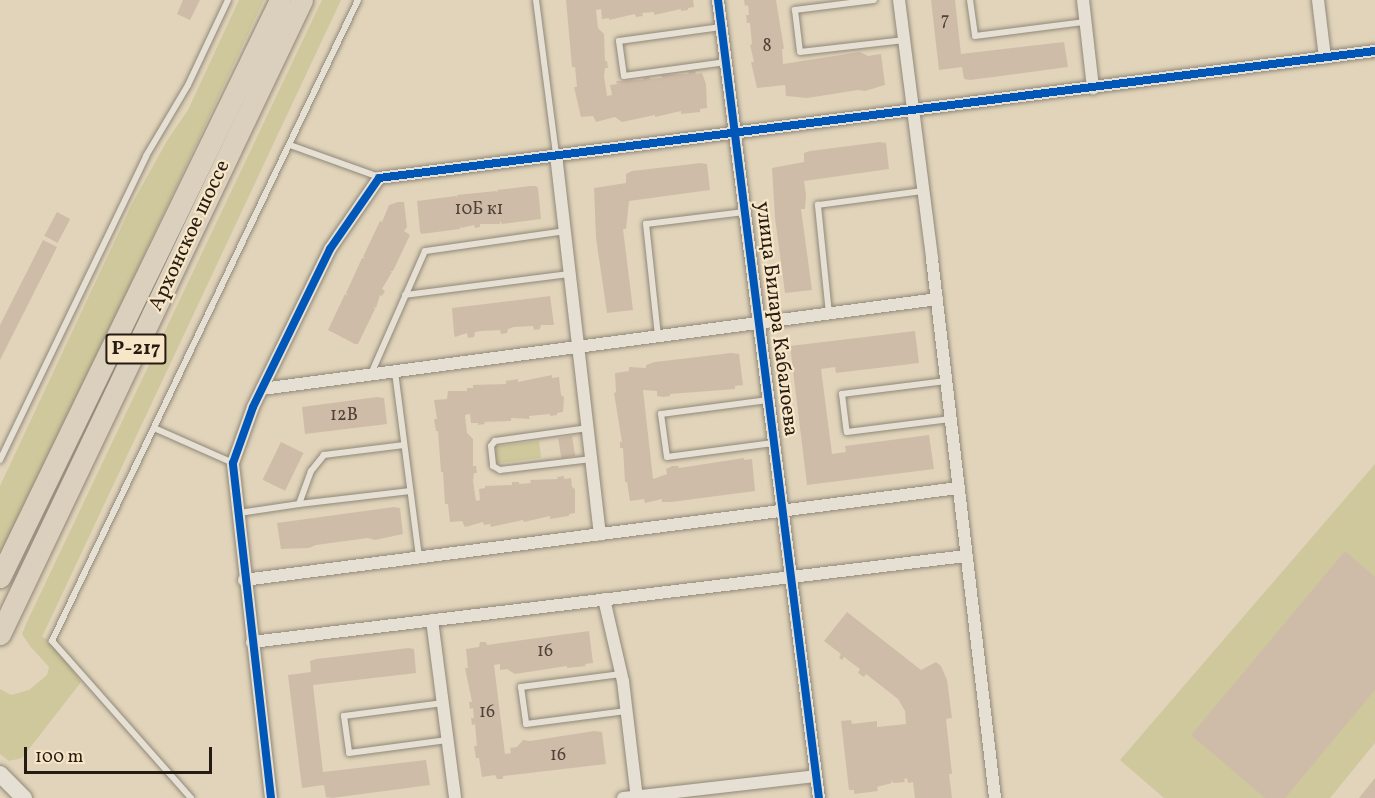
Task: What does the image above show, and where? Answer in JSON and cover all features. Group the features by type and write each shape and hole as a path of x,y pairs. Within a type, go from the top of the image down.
{"highway":[{"name":"Архонское шоссе","path":"0,577 280,0"},
{"name":"Архонское шоссе","path":"0,634 302,0"}],"main road":[{"path":"0,774 24,798"}],"street":[{"name":"улица Билара Кабалоева","path":"718,0 819,798"},
{"path":"899,0 937,299 995,798"},
{"path":"1083,0 1093,88"},
{"path":"1318,0 1325,58"},
{"path":"271,798 244,580 233,463 262,389 330,249 380,178 1375,51"},
{"path":"556,155 600,534"},
{"path":"262,389 937,299"},
{"path":"244,580 958,488"},
{"path":"252,642 790,575 966,556"},
{"path":"604,599 621,675 637,797"},
{"path":"432,620 455,798"},
{"path":"623,798 816,776"}],"lane":[{"path":"0,460 146,156 188,85 228,0"},
{"path":"191,798 52,641 358,0"},
{"path":"536,0 556,155"},
{"path":"874,0 795,10 800,52 904,40"},
{"path":"970,0 975,36 1085,22"},
{"path":"722,27 619,41 624,76 726,62"},
{"path":"290,145 380,178"},
{"path":"830,314 818,205 923,192"},
{"path":"658,336 646,224 744,212"},
{"path":"370,374 425,251 565,231"},
{"path":"405,295 570,274"},
{"path":"395,371 419,558"},
{"path":"946,381 842,394 847,432 950,419"},
{"path":"768,400 661,414 662,424 667,457 773,443"},
{"path":"154,428 233,463"},
{"path":"588,428 495,441 491,446 493,466 500,470 591,459"},
{"path":"299,504 311,471 324,455 404,445"},
{"path":"239,513 410,491"},
{"path":"621,675 521,687 526,724 626,711"},
{"path":"443,703 344,716 350,753 448,740"}],"shaded area":[{"path":"239,0 264,0 0,561 0,486 133,202 168,139 188,110"},
{"path":"322,0 341,0 42,637 52,641 81,682 22,758 9,761 0,754 0,689 11,695 29,690 47,675 49,667 22,634 26,624"},
{"path":"539,441 541,458 496,463 494,446"},
{"path":"1375,464 1375,743 1330,798 1164,798 1120,760"}],"building":[{"path":"183,0 200,0 190,20 177,14"},
{"path":"566,0 693,0 694,7 688,10 681,11 681,9 654,15 654,12 642,13 643,16 636,17 635,14 609,20 609,18 602,19 601,9 596,10 598,28 604,34 605,61 607,61 608,68 605,68 604,76 607,96 612,95 610,85 617,84 616,81 662,78 661,75 689,74 688,72 695,71 696,74 702,73 706,84 707,108 700,109 700,112 681,114 681,111 622,122 615,117 596,122 593,116 581,117 574,87 577,87 575,67 572,67"},
{"path":"744,0 776,0 784,49 782,49 783,64 860,52 868,56 881,54 885,85 865,91 858,90 807,98 786,96 785,85 757,88 751,62 754,62 750,45 752,44 750,23 747,23 746,15 749,15 748,5 745,6"},
{"path":"931,0 955,0 961,54 1064,42 1068,67 970,80 964,79 962,67 939,70"},
{"path":"886,143 889,169 804,181 805,209 801,209 812,290 785,293 775,218 772,168 804,162 804,153 810,151"},
{"path":"707,164 710,190 629,201 626,229 623,229 633,310 607,313 596,238 594,188 626,183 626,174 632,171"},
{"path":"530,186 538,188 541,219 502,224 500,221 500,224 480,224 480,227 475,228 474,225 461,228 460,226 460,229 421,234 417,201 456,196 458,198 457,195 496,191 498,193 497,190"},
{"path":"404,202 407,227 404,231 410,235 393,271 390,271 392,272 382,289 385,291 382,296 380,295 376,308 373,306 375,309 358,344 355,344 328,330 345,294 348,296 346,293 362,258 366,258 363,257 380,221 382,222 389,205"},
{"path":"57,212 70,219 58,243 44,236"},
{"path":"43,240 57,247 0,360 0,325"},
{"path":"550,296 554,325 541,325 540,329 534,330 533,326 514,327 508,329 507,333 501,334 500,330 481,331 475,332 474,337 468,338 467,333 455,337 452,308"},
{"path":"915,331 919,363 836,373 835,367 821,369 832,454 846,452 845,446 929,435 934,469 807,485 790,346"},
{"path":"739,354 743,385 735,386 735,389 670,394 664,397 657,396 657,391 643,390 653,479 667,474 666,469 672,466 679,468 744,458 744,460 752,459 755,491 671,502 662,502 662,499 645,503 644,499 630,501 627,482 625,482 623,448 620,448 620,442 622,442 614,393 616,392 615,373 629,371 629,367 646,368 646,365 655,362"},
{"path":"552,375 552,378 559,377 561,395 564,397 563,412 557,415 529,416 530,419 511,418 511,421 484,422 485,424 478,425 478,423 471,423 470,414 465,415 467,433 473,439 473,466 476,466 477,473 474,473 473,481 476,501 480,500 479,489 485,486 512,485 512,482 531,483 530,480 558,479 557,477 564,476 564,479 571,478 572,487 575,489 575,513 569,516 550,519 550,516 491,527 490,524 484,525 483,522 465,527 462,521 450,522 448,504 445,504 438,431 436,431 434,419 437,419 434,400 447,399 448,391 467,391 467,388 473,388 473,385 506,384 506,381 518,379 518,382"},
{"path":"384,398 387,424 305,434 302,407"},
{"path":"572,436 575,456 561,458 558,438"},
{"path":"281,442 303,453 285,491 263,480"},
{"path":"400,508 403,534 375,540 368,538 309,548 281,549 277,523"},
{"path":"1345,551 1375,577 1375,690 1285,798 1265,798 1191,735"},
{"path":"847,612 921,670 936,662 941,666 947,680 952,718 946,719 952,774 949,774 952,798 915,798 913,782 908,783 907,778 904,779 905,782 894,783 891,780 892,783 877,787 878,791 854,794 854,790 849,790 841,721 851,720 852,724 877,721 877,727 906,724 905,711 898,699 866,674 864,677 858,673 860,669 844,657 842,660 839,658 841,654 824,641"},
{"path":"589,631 593,663 585,664 586,666 567,668 567,666 515,674 507,669 500,670 500,664 494,665 505,754 511,753 510,748 517,747 523,740 530,741 594,731 602,732 606,764 503,776 503,779 497,779 495,775 482,777 479,758 476,758 474,746 477,746 475,724 472,725 471,718 474,718 473,708 470,709 469,702 472,702 465,668 468,668 466,649 479,647 480,642 486,642 487,645"},
{"path":"414,649 416,673 313,685 323,772 426,760 430,785 332,798 326,797 324,785 302,788 288,675 311,672 310,661 316,659"},
{"path":"1375,778 1375,798 1359,798"}],"cycle path":[{"path":"718,0 819,798"},
{"path":"271,798 233,463 253,407 330,249 379,178 1375,51"}]}
